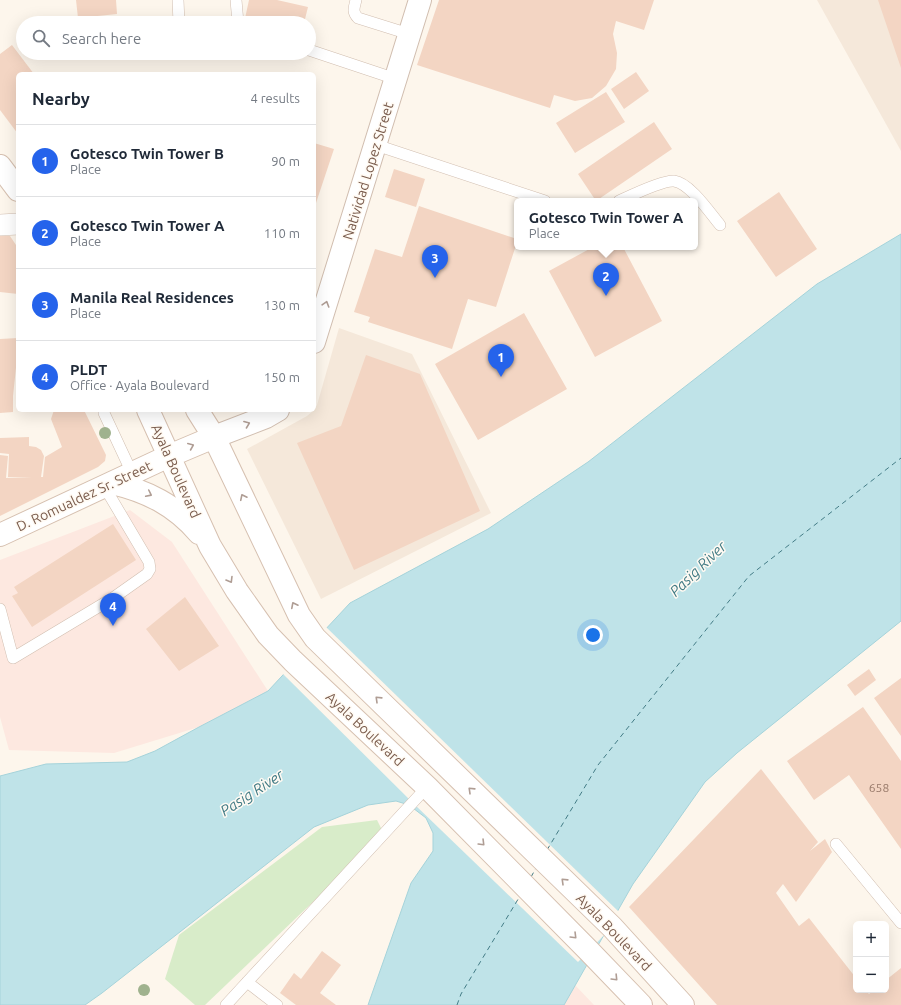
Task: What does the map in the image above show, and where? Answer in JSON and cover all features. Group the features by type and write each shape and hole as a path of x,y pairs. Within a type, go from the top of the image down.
{"main road":[{"name":"Natividad Lopez Street","path":"316,336 420,0"},
{"name":"Ayala Boulevard","path":"149,412 210,546 251,612 280,649 292,662 427,787 641,1005"},
{"name":"Ayala Boulevard","path":"198,412 214,437 293,604 315,638 612,927 683,1005"},
{"path":"214,437 266,417 275,412"},
{"name":"D. Romualdez Sr. Street","path":"0,535 169,456 214,437"},
{"path":"108,484 143,491 158,498 177,511 194,527 210,546"}],"street":[{"path":"0,225 16,224"}],"lane":[{"path":"178,0 179,16"},
{"path":"236,0 237,16"},
{"path":"356,0 353,10 354,14 358,18 410,34"},
{"path":"316,52 396,79"},
{"path":"376,145 536,198"},
{"path":"625,198 662,183 674,181 687,186 697,198"},
{"path":"698,199 720,225"},
{"path":"104,413 132,473"},
{"path":"0,609 13,658 112,598 147,574 150,569 149,562 108,484"},
{"path":"226,1005 427,787"},
{"path":"836,844 901,923"},
{"path":"247,982 277,1005"}],"shaded area":[{"path":"817,0 901,0 901,151"},
{"path":"339,328 412,354 491,513 321,599 247,449 312,412 316,412"},
{"path":"130,510 172,542 268,691 199,727 114,753 9,750 0,717 0,560"},
{"path":"575,985 594,1005 564,1005"}],"green space":[{"path":"377,820 384,834 205,1005 195,1005 165,979 179,935 322,827"}],"water":[{"name":"Pasig River","path":"901,234 901,621 737,753 705,782 633,884 564,1005 368,1005 411,883 433,851 433,833 426,818 409,805 396,801 368,805 314,827 85,1005 0,1005 0,776 46,764 127,762 155,751 268,691 350,603 488,529 588,462 817,284"}],"pier":[{"path":"326,627 619,912 608,931 578,962 413,803 282,673"}],"building":[{"path":"76,0 116,0 117,14 78,16"},
{"path":"249,0 277,0 308,7 306,16 246,16"},
{"path":"439,0 654,0 644,30 616,21 613,34 617,53 616,69 606,86 592,98 575,101 554,95 550,108 417,65"},
{"path":"878,0 901,0 901,68"},
{"path":"12,45 16,50 16,60 23,60 32,72 16,72 16,131 0,110 0,54"},
{"path":"636,72 649,91 624,109 611,89"},
{"path":"606,92 625,122 575,153 556,123"},
{"path":"654,122 672,149 600,198 594,198 578,174"},
{"path":"316,144 334,149 316,203"},
{"path":"394,169 425,179 416,207 385,197"},
{"path":"779,192 817,249 776,277 737,221"},
{"path":"419,206 514,238 514,250 496,307 468,299 452,349 368,322 370,317 354,312 375,249 402,257"},
{"path":"0,236 10,236 16,245 16,294 0,292"},
{"path":"588,250 625,250 662,321 595,357 549,271"},
{"path":"524,313 567,389 478,440 435,364"},
{"path":"16,338 16,368 13,412 0,413 0,339"},
{"path":"366,355 420,374 480,511 354,570 297,443 341,426"},
{"path":"53,412 85,412 106,455 105,461 98,467 0,516 0,455 8,456 6,478 32,477 8,477 9,454 0,453 0,438 29,437 29,446 36,447 41,450 44,456 41,477 43,477 45,457 62,447 51,419"},
{"path":"113,524 136,560 32,627 12,596 18,593 14,587"},
{"path":"185,597 219,646 179,671 146,629"},
{"path":"869,669 876,680 855,696 847,685"},
{"path":"901,678 901,736 874,698"},
{"path":"863,707 901,761 901,849 849,775 814,800 787,761"},
{"path":"761,769 818,842 810,851 825,839 832,852 796,902 783,884 776,893 799,926 809,918 853,974 853,993 889,993 889,978 901,968 901,1005 717,1005 629,907"},
{"path":"322,951 341,965 320,993 336,1005 296,1005 280,993 294,973 301,979"}],"ferry route":[{"path":"547,850 598,765 749,576 901,458"},
{"path":"531,877 536,868"},
{"path":"457,1005 461,994 520,896"}],"place":[{"name":"Manila Real Residences","path":"435,278"},
{"name":"Gotesco Twin Tower A","path":"606,296"},
{"name":"Gotesco Twin Tower B","path":"501,377"},
{"name":"PLDT","path":"113,626"}]}
